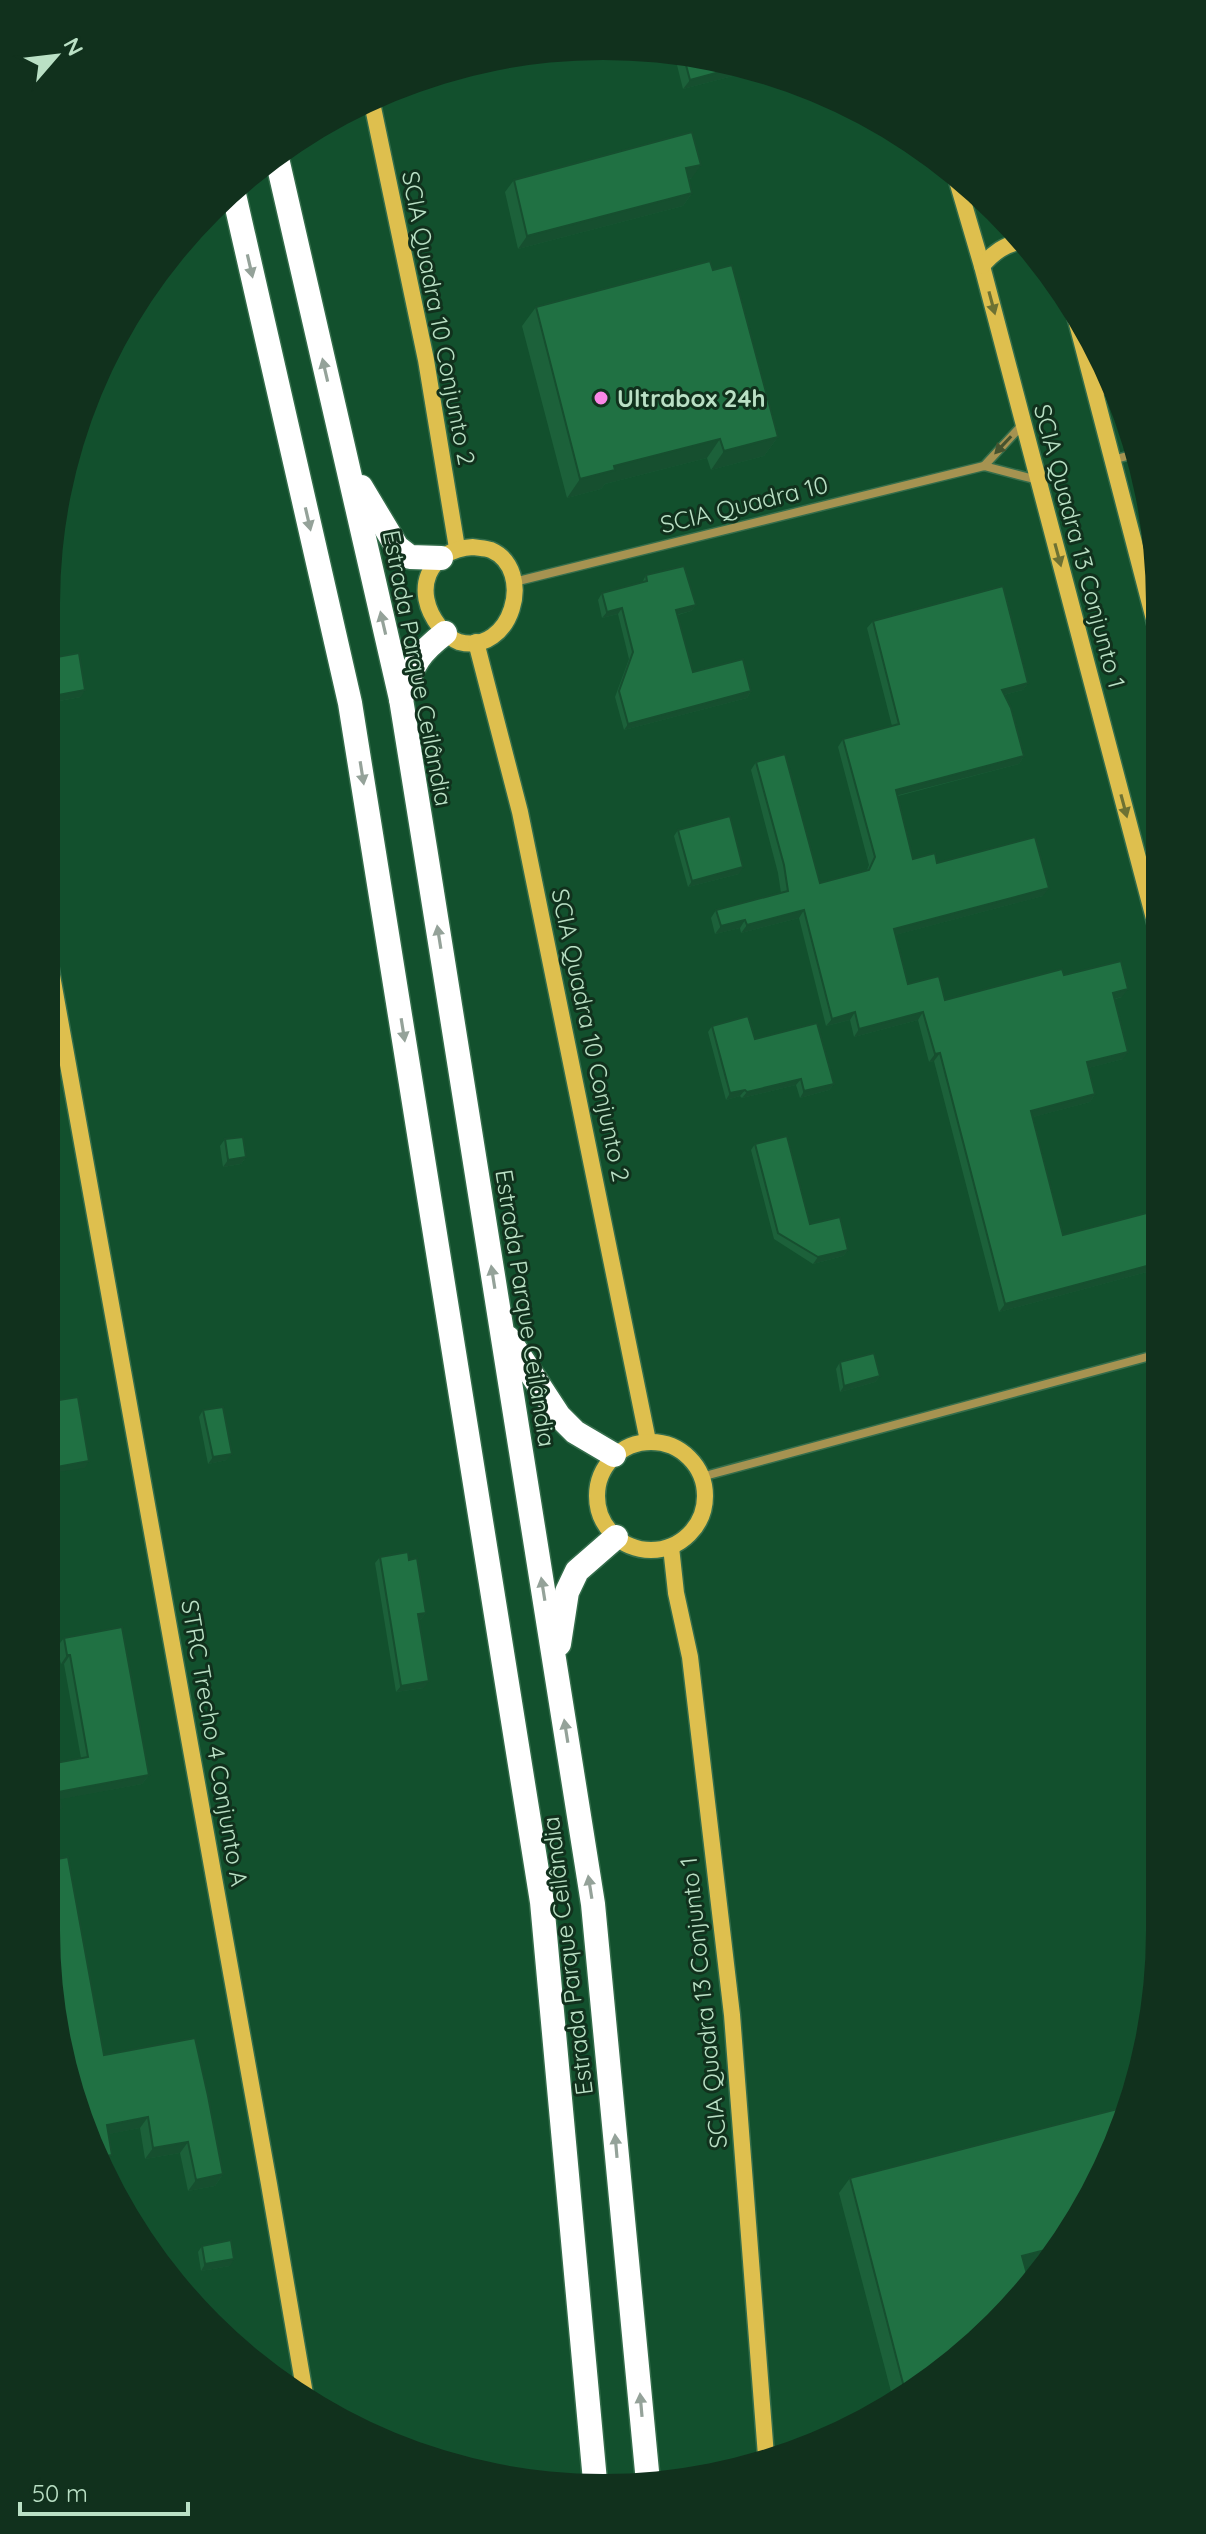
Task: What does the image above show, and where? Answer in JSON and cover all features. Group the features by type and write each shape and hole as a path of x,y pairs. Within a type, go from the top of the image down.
{"highway":[{"name":"Estrada Parque Ceilândia","path":"279,167 401,699 593,1904 647,2472"},
{"name":"Estrada Parque Ceilândia","path":"236,203 350,703 539,1886 594,2474"},
{"path":"232,207 240,221"},
{"path":"339,433 366,498 397,547 410,557 449,553"},
{"path":"401,699 423,650 445,633"},
{"path":"501,1328 559,1416 575,1432 614,1455"},
{"path":"555,1666 567,1592 577,1571 616,1537"}],"street":[{"name":"SCIA Quadra 10 Conjunto 2","path":"374,111 426,360 449,553"},
{"name":"SCIA Quadra 13 Conjunto 1","path":"964,198 1146,888"},
{"path":"982,266 993,252 1010,244"},
{"path":"1085,353 1146,587"},
{"path":"1095,393 1103,391"},
{"path":"984,466 1023,424"},
{"path":"1112,460 1125,457"},
{"name":"SCIA Quadra 10","path":"513,582 984,466 1038,480"},
{"path":"473,547 490,550 504,559 513,582 516,590 506,623 492,638 459,642 445,633 430,615 425,593 429,570 449,553 473,547"},
{"name":"SCIA Quadra 10 Conjunto 2","path":"476,642 520,812 648,1441"},
{"name":"STRC Trecho 4 Conjunto A","path":"60,1018 303,2383"},
{"path":"701,1477 1146,1357"},
{"path":"648,1441 668,1444 684,1453 697,1467 705,1499 702,1514 688,1536 671,1547 651,1550 630,1546 616,1537 602,1519 596,1497 601,1474 614,1455 629,1445 648,1441"},
{"name":"SCIA Quadra 13 Conjunto 1","path":"671,1547 676,1593 690,1657 732,2015 765,2449"}],"building":[{"path":"686,67 718,72 690,80"},
{"path":"692,132 701,165 686,168 692,193 527,236 514,180"},
{"path":"710,261 713,270 732,265 778,437 724,451 720,439 614,466 615,470 580,479 536,307"},
{"path":"684,566 696,605 676,610 693,672 743,659 751,691 628,724 619,691 633,652 622,608 607,612 602,593 647,581 646,575"},
{"path":"1003,586 1028,683 1002,690 1011,708 1024,756 896,790 913,859 935,853 937,863 1035,837 1049,888 894,929 908,984 939,976 945,1000 1062,969 1064,975 1121,961 1128,989 1113,993 1128,1052 1087,1062 1095,1094 1031,1111 1063,1235 1146,1213 1146,1266 1005,1304 940,1053 935,1054 923,1012 859,1029 855,1012 832,1019 804,910 747,925 745,920 721,926 716,910 788,891 756,762 785,754 820,883 869,870 875,857 843,739 899,724 873,621"},
{"path":"79,653 85,690 60,695 60,656"},
{"path":"730,816 743,867 692,881 678,830"},
{"path":"748,1016 755,1039 817,1023 834,1084 804,1091 801,1079 730,1093 712,1026"},
{"path":"787,1136 810,1224 840,1217 848,1250 818,1257 778,1233 755,1144"},
{"path":"243,1137 246,1157 228,1160 225,1139"},
{"path":"874,1353 880,1376 844,1386 840,1362"},
{"path":"78,1397 89,1461 60,1466 60,1400"},
{"path":"223,1407 232,1454 213,1457 203,1410"},
{"path":"408,1552 409,1560 417,1558 426,1613 418,1614 429,1681 401,1686 380,1557"},
{"path":"122,1627 149,1775 60,1792 60,1762 88,1757 70,1655 67,1655 64,1638"},
{"path":"68,1857 104,2055 195,2038 223,2174 196,2180 188,2142 153,2148 148,2117 107,2125 112,2155 109,2156 89,2106 70,2037 61,1967 60,1858"},
{"path":"1116,2109 1090,2171 1054,2233 1042,2251 1022,2256 1026,2271 961,2339 903,2383 850,2178"},
{"path":"231,2240 234,2259 205,2264 202,2246"}],"place":[{"name":"Ultrabox 24h","path":"601,398"}]}
